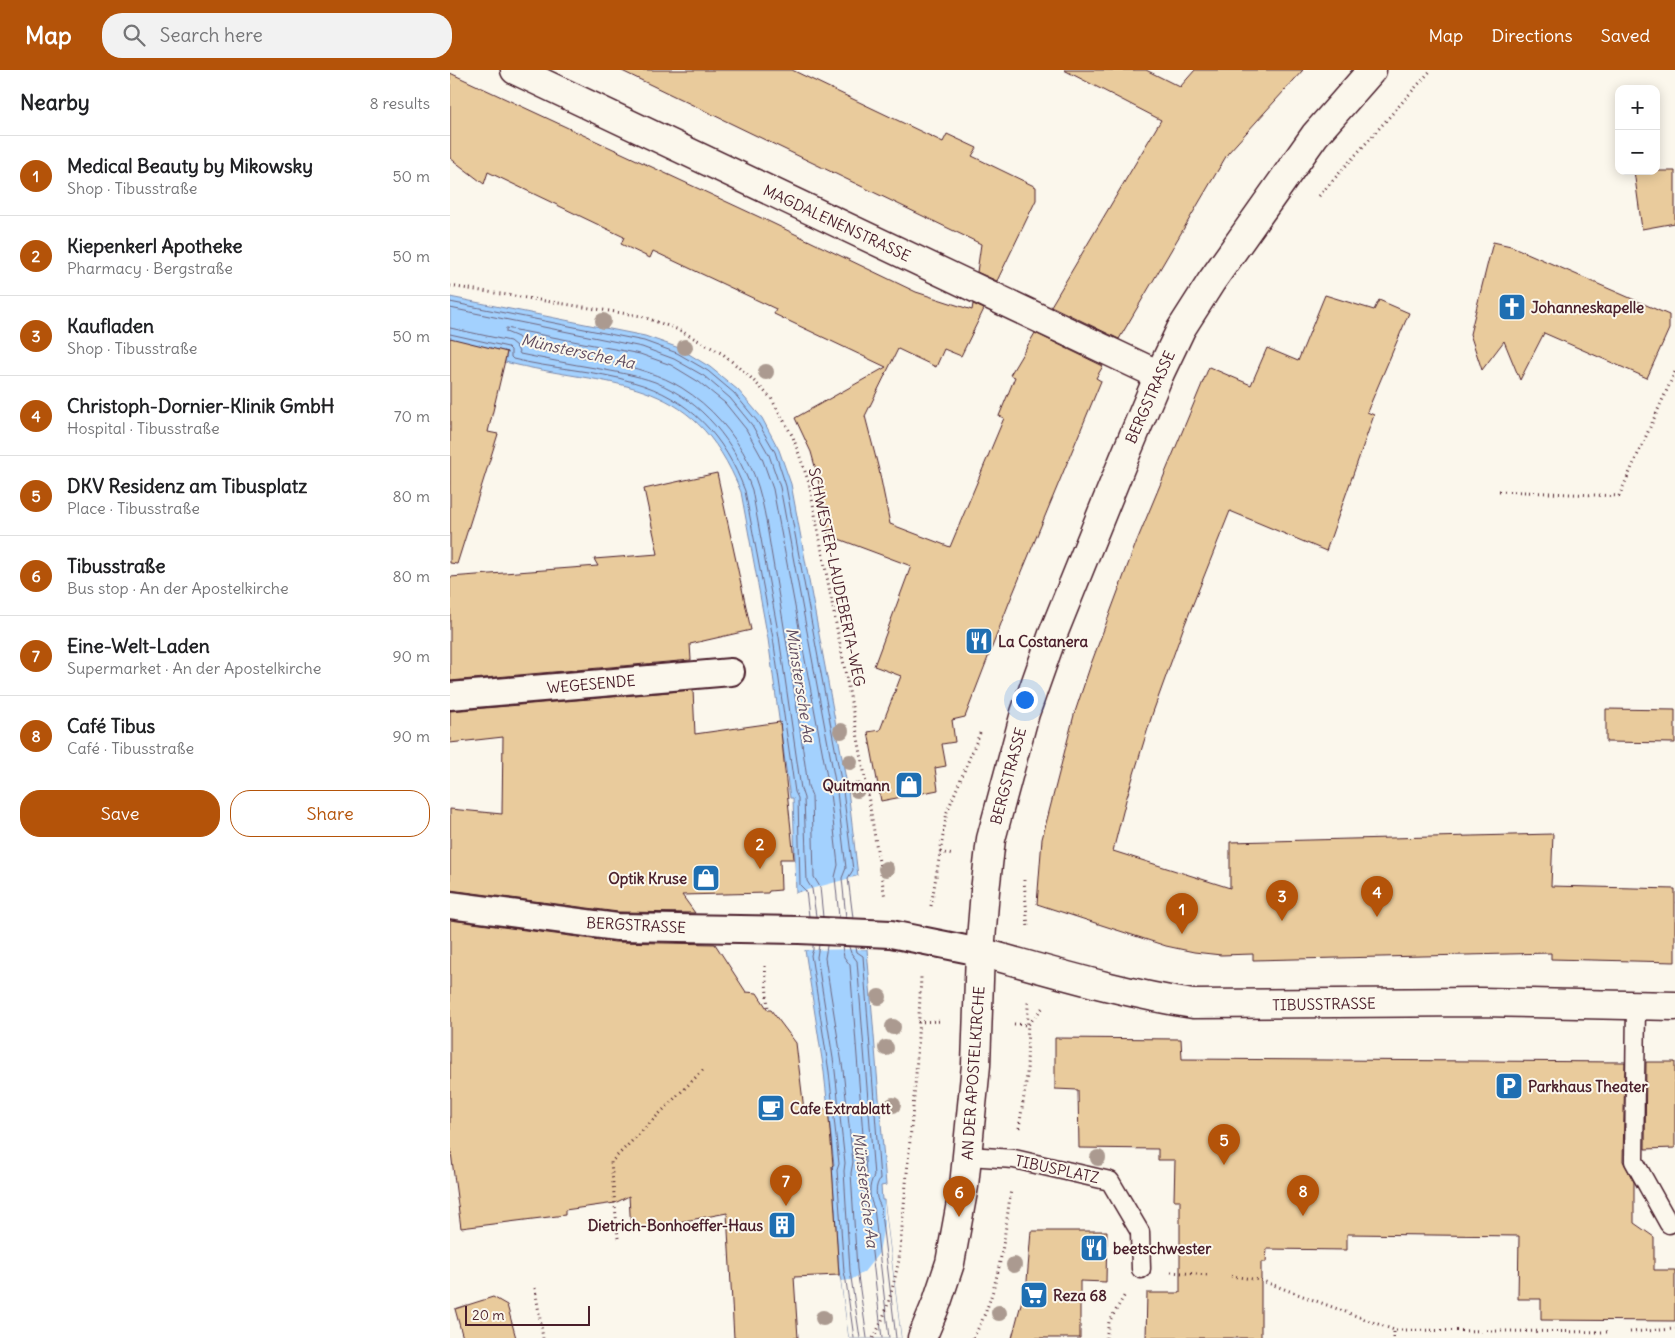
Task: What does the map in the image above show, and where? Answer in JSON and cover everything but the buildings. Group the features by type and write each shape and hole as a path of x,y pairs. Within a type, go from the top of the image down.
{"street":[{"name":"MAGDALENENSTRASSE","path":"515,70 1159,375"},
{"name":"BERGSTRASSE","path":"450,905 617,927 762,929 878,934 980,952 985,890 992,839 1025,713 1053,634 1159,375 1181,329 1242,237 1315,135 1372,70"},
{"name":"WEGESENDE","path":"450,696 732,672"},
{"name":"TIBUSSTRASSE","path":"980,952 1125,991 1193,1004 1480,1002 1675,1006"},
{"name":"AN DER APOSTELKIRCHE","path":"922,1338 950,1263 959,1217 968,1156 976,1064 980,952"}],"lane":[{"path":"1636,1006 1634,1161 1669,1224"},
{"name":"TIBUSPLATZ","path":"968,1156 1014,1159 1110,1180 1140,1232 1140,1269"}],"path":[{"path":"1315,201 1431,70"},
{"name":"SCHWESTER-LAUDEBERTA-WEG","path":"450,286 641,316 679,330 723,354 771,398 793,437 809,483 862,759 878,934"},
{"path":"1498,491 1619,496 1675,372"},
{"path":"1024,872 1029,965"},
{"path":"762,929 768,1010"},
{"path":"873,1338 878,1330 892,1290 899,1260 916,1076 921,980 926,941"},
{"path":"618,1238 611,1162 705,1068"},
{"path":"1231,1276 1260,1280 1394,1330 1609,1332"},
{"path":"535,1288 543,1338"},
{"path":"1630,1332 1675,1329"},
{"path":"1394,1330 1394,1338"}],"water":[{"name":"Münstersche Aa","path":"450,297 645,336 679,348 710,367 738,390 762,418 779,450 791,484 848,790 858,876 853,877 861,949 867,949 886,1185 881,1186 882,1200 884,1200 901,1338 849,1338 839,1273 832,1166 834,1165 824,1072 805,950 808,950 801,891 796,893 793,798 790,798 768,639 741,492 721,452 698,424 673,404 644,391 613,383 505,362 507,352 450,339"}],"pier":[{"path":"858,876 859,878 856,879 863,947 867,947 867,949 805,950 799,894 796,895 796,893"},
{"path":"884,1200 901,1338 849,1338 841,1281 851,1280 864,1272 879,1253 884,1225"}],"place":[{"name":"Johanneskapelle","path":"1512,307"},
{"name":"La Costanera","path":"979,641"},
{"name":"Quitmann","path":"909,785"},
{"name":"Kiepenkerl Apotheke","path":"760,869"},
{"name":"Optik Kruse","path":"706,878"},
{"name":"Christoph-Dornier-Klinik GmbH","path":"1377,917"},
{"name":"Kaufladen","path":"1282,921"},
{"name":"Medical Beauty by Mikowsky","path":"1182,934"},
{"name":"Parkhaus Theater","path":"1509,1086"},
{"name":"Cafe Extrablatt","path":"771,1108"},
{"name":"DKV Residenz am Tibusplatz","path":"1224,1165"},
{"name":"Eine-Welt-Laden","path":"786,1206"},
{"name":"Café Tibus","path":"1303,1216"},
{"name":"Tibusstraße","path":"959,1217"},
{"name":"Dietrich-Bonhoeffer-Haus","path":"782,1225"},
{"name":"beetschwester","path":"1094,1248"},
{"name":"Reza 68","path":"1034,1295"}]}
